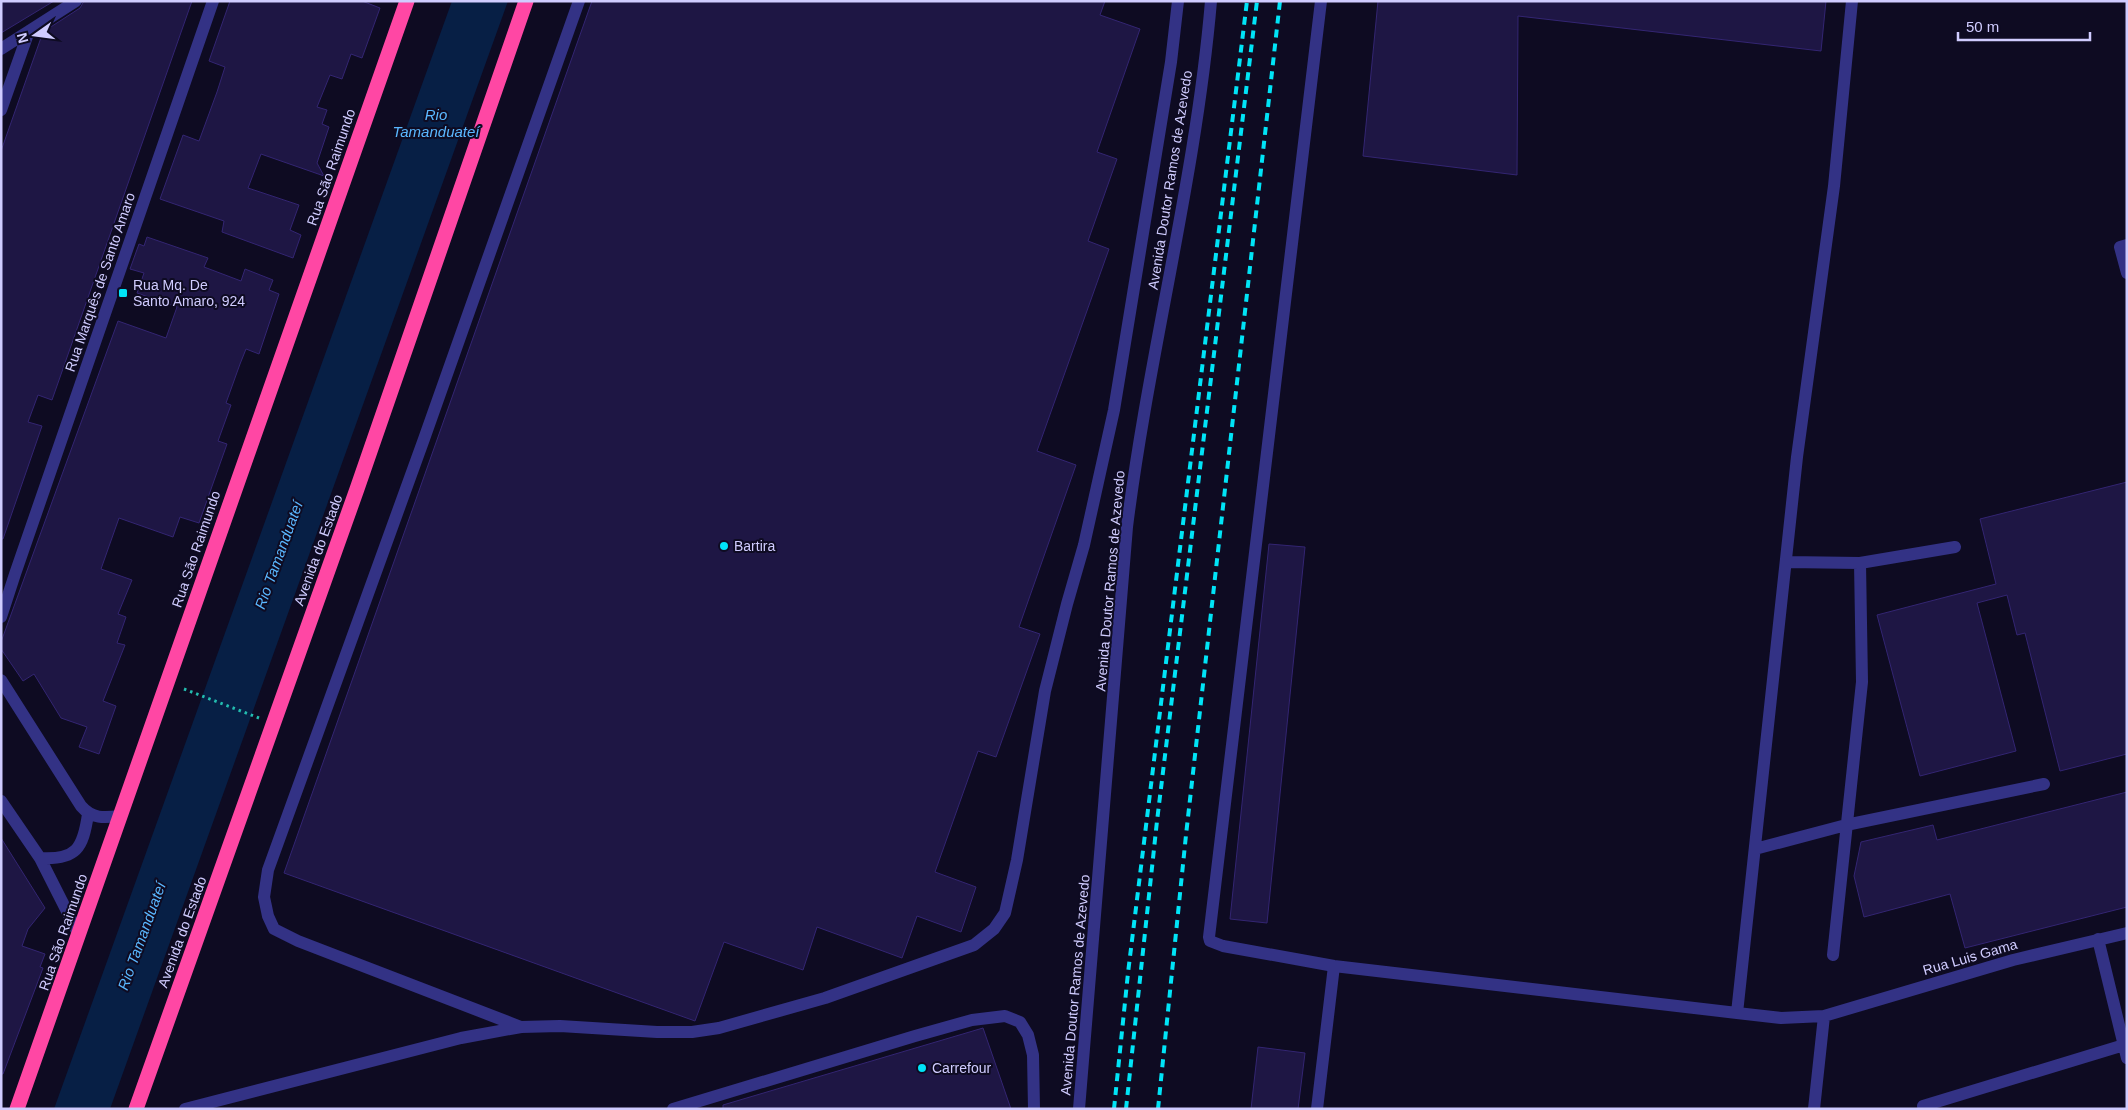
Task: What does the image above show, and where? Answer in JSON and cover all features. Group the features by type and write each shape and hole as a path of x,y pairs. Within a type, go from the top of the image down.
{"highway":[{"name":"Rua São Raimundo","path":"17,1109 406,1"},
{"name":"Avenida do Estado","path":"136,1109 357,489 526,1"}],"street":[{"path":"1,49 76,1"},
{"name":"Rua Marquês de Santo Amaro","path":"1,617 213,1"},
{"path":"521,1027 298,941 274,929 264,897 268,870 295,792 427,430 579,1"},
{"path":"185,1109 461,1038 521,1027 560,1026 657,1032 692,1032 719,1028 825,998 974,945 994,929 1005,913 1017,860 1046,691 1067,604 1084,545 1114,410 1171,62 1178,1"},
{"name":"Avenida Doutor Ramos de Azevedo","path":"1079,1109 1127,527 1133,476 1185,196 1208,40 1211,1"},
{"name":"Rua Luis Gama","path":"1321,1 1209,937 1213,944 1334,966 1781,1018 1824,1016 2013,960 2127,933"},
{"path":"1737,1013 1797,457 1834,186 1852,1"},
{"path":"1,110 29,31"},
{"path":"2127,245 2120,247 2127,273"},
{"path":"1787,562 1860,563 1955,546"},
{"path":"1833,955 1862,682 1860,563"},
{"name":"Rua Marquês de Santo Amaro","path":"1,588 15,574"},
{"path":"1,680 61,776 88,814 98,818 120,816"},
{"path":"1755,849 1846,825 2044,784"},
{"path":"1,801 40,858 79,935"},
{"path":"40,858 59,859 68,856 80,845 85,832 88,814"},
{"path":"1923,1106 2125,1052 2098,940"},
{"path":"1317,1109 1334,966"},
{"path":"673,1109 972,1020 1005,1016 1020,1022 1028,1034 1033,1056 1034,1109"},
{"path":"1814,1109 1824,1016"}],"path":[{"path":"184,689 262,719"}],"water":[{"name":"Rio Tamanduateí","path":"452,1 508,1 110,1109 54,1109"}],"building":[{"path":"1,1 54,1 1,33"},
{"path":"84,1 192,1 52,400 38,395 28,422 42,426 3,539 1,539 1,151 43,32 80,8"},
{"path":"230,1 362,1 380,8 362,58 351,54 342,79 330,75 317,107 327,110 322,124 329,127 317,163 324,176 261,154 248,188 299,205 290,230 301,235 293,258 222,232 224,221 160,199 183,135 199,141 217,92 225,67 209,61"},
{"name":"Bartira","path":"592,1 1105,1 1100,15 1140,29 1097,152 1117,159 1088,241 1109,249 1037,451 1076,465 1019,627 1040,634 996,757 978,751 935,872 976,887 961,932 917,916 902,958 817,927 803,970 724,942 695,1021 284,873"},
{"path":"1378,1 1826,1 1821,51 1518,16 1517,175 1363,156"},
{"path":"147,237 208,258 204,267 241,281 245,269 273,280 269,290 279,294 259,354 246,349 226,403 231,405 218,441 227,444 199,523 180,517 173,537 119,518 101,569 132,580 118,614 126,617 117,643 125,645 103,701 116,706 99,754 79,747 87,727 61,718 34,674 23,681 1,649 1,642 118,321 166,338 177,307 137,293 144,273 130,269 139,244 144,246"},
{"path":"2127,482 2127,754 2060,771 2025,633 2017,635 2007,595 1977,603 2016,751 1920,776 1877,615 1996,584 1980,519"},
{"path":"1269,544 1305,547 1267,923 1230,919"},
{"path":"2127,792 2127,907 1965,948 1950,894 1864,917 1854,876 1861,842 1933,825 1937,840"},
{"path":"1,838 45,908 28,929 22,946 45,954 40,967 43,968 3,1074 1,1074"},
{"name":"Carrefour","path":"983,1028 1011,1109 723,1109 723,1105"},
{"path":"1258,1047 1305,1053 1298,1109 1251,1109"}],"railway":[{"path":"1114,1109 1128,973 1247,1"},
{"path":"1126,1109 1157,821 1257,1"},
{"path":"1158,1109 1186,835 1280,1"}],"place":[{"name":"Rua Mq. De Santo Amaro, 924","path":"123,293"},
{"name":"Bartira","path":"724,546"},
{"name":"Carrefour","path":"922,1068"}]}
